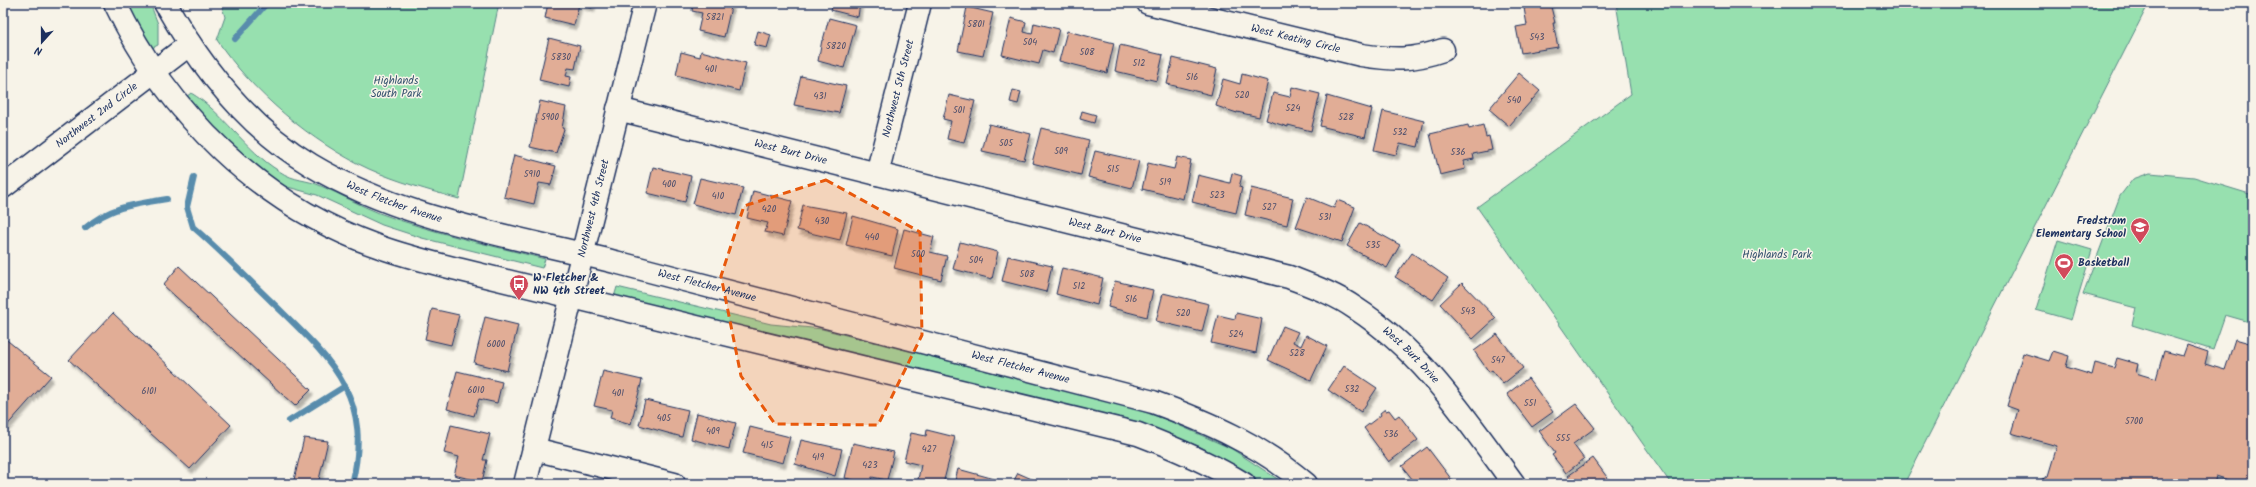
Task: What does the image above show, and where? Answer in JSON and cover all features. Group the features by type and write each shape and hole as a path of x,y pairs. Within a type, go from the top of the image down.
{"main road":[{"path":"115,3 129,32 186,114 222,150 261,184 339,230 376,246 418,259 571,297 1138,434 1181,451 1222,470 1244,484"},
{"name":"West Fletcher Avenue","path":"165,3 190,44 226,92 259,127 310,164 350,187 385,202 423,214 582,253 1153,402 1199,418 1238,437 1274,459 1306,484"},
{"name":"Northwest 4th Street","path":"525,484 645,3"},
{"name":"Northwest 5th Street","path":"877,174 920,3"},
{"name":"West Keating Circle","path":"1148,3 1361,56 1397,60 1422,57 1443,50"},
{"name":"Northwest 2nd Circle","path":"3,187 154,70 190,44"},
{"name":"West Burt Drive","path":"618,109 1289,277 1321,290 1354,307 1384,328 1412,353 1440,384 1514,484"},
{"path":"534,449 674,484"}],"highlighted area":[{"path":"826,180 920,232 922,335 878,425 775,424 741,376 721,276 744,206"}],"green space":[{"path":"127,3 150,3 158,24 158,45 152,48 141,32"},
{"name":"Highlands South Park","path":"221,3 499,3 459,199 402,182 369,169 326,145 285,114 265,97 231,59 217,40 225,17"},
{"name":"Highlands Park","path":"1616,3 2149,3 1904,484 1671,484 1477,207 1631,94"},
{"path":"191,93 213,110 267,163 285,175 316,184 379,213 420,227 545,259 542,268 422,238 382,225 317,195 284,186 254,165 204,118 186,97"},
{"path":"2150,173 2194,177 2253,195 2253,323 2225,315 2213,350 2132,325 2136,308 2083,294 2120,196 2133,179"},
{"name":"Basketball","path":"2058,240 2092,250 2071,320 2036,310"},
{"path":"617,287 771,324 822,329 1133,408 1165,419 1232,449 1285,484 1263,484 1201,447 1163,432 1120,419 614,297"}],"building":[{"path":"548,3 593,3 592,8 579,4 574,25 545,18"},
{"path":"693,3 732,3 724,37 698,31 702,13 692,11"},
{"path":"833,3 860,3 858,17 831,10"},
{"path":"1550,3 1555,23 1553,23 1558,47 1521,53 1516,27 1527,25 1524,8"},
{"path":"967,7 993,13 983,56 958,51"},
{"path":"829,18 856,25 844,68 818,61 822,40"},
{"path":"1011,18 1026,22 1024,32 1032,34 1034,23 1059,29 1053,53 1043,50 1039,64 1002,55"},
{"path":"758,31 771,35 767,48 754,45"},
{"path":"1067,31 1114,43 1107,73 1059,61"},
{"path":"549,38 580,46 575,69 568,68 566,76 571,77 569,87 539,80"},
{"path":"1120,45 1163,55 1157,81 1115,71"},
{"path":"701,51 746,63 739,91 676,75 681,52 700,57"},
{"path":"1173,58 1217,69 1211,95 1167,84"},
{"path":"1519,73 1540,91 1509,126 1489,109"},
{"path":"1242,74 1268,81 1259,117 1237,113 1216,106 1223,79 1240,84"},
{"path":"801,76 846,86 839,113 794,105"},
{"path":"1292,87 1320,94 1311,131 1288,125 1288,127 1266,120 1273,93 1290,97"},
{"path":"1013,90 1021,92 1018,104 1010,102"},
{"path":"949,95 975,101 964,143 947,139 951,121 943,119"},
{"path":"1327,96 1372,109 1365,137 1320,126"},
{"path":"540,101 566,107 562,128 564,129 556,153 530,147"},
{"path":"1082,111 1096,115 1094,123 1080,119"},
{"path":"1383,111 1424,121 1418,147 1400,143 1396,155 1374,150"},
{"path":"989,124 1031,134 1024,160 982,151"},
{"path":"1468,125 1469,129 1483,125 1486,137 1489,136 1492,150 1473,154 1474,159 1464,161 1465,169 1440,175 1430,134"},
{"path":"1041,128 1089,140 1081,175 1032,163"},
{"path":"1095,151 1139,161 1132,188 1088,177"},
{"path":"514,155 556,166 551,185 539,183 534,204 504,197"},
{"path":"1177,157 1191,160 1183,199 1142,189 1148,163 1174,169"},
{"path":"653,167 691,176 685,202 647,193"},
{"path":"1232,173 1242,176 1239,187 1242,188 1236,213 1192,202 1198,175 1230,183"},
{"path":"700,178 743,188 736,215 693,204"},
{"path":"1251,188 1293,198 1287,225 1245,215"},
{"path":"753,191 792,201 783,236 765,232 768,223 747,218"},
{"path":"1307,197 1334,208 1337,200 1355,207 1342,242 1296,227"},
{"path":"803,205 847,213 840,240 797,230"},
{"path":"853,216 898,229 892,256 846,245"},
{"path":"1360,223 1400,245 1387,268 1347,246"},
{"path":"904,229 934,237 930,252 947,256 941,280 894,268"},
{"path":"960,242 998,252 992,279 953,269"},
{"path":"1412,253 1448,278 1433,300 1395,277"},
{"path":"1008,256 1052,266 1046,292 1002,281"},
{"path":"179,266 311,390 295,406 163,285"},
{"path":"1062,268 1103,278 1097,305 1056,294"},
{"path":"1115,281 1153,290 1147,317 1108,307"},
{"path":"1462,283 1496,318 1473,339 1440,304"},
{"path":"1163,293 1209,304 1202,332 1156,321"},
{"path":"432,309 459,315 451,345 425,339"},
{"path":"113,313 231,425 190,469 69,360"},
{"path":"1236,313 1262,319 1256,353 1211,343 1218,315 1235,319"},
{"path":"485,317 518,325 507,371 474,363"},
{"path":"1283,326 1298,332 1293,342 1301,346 1306,335 1327,346 1311,380 1268,360"},
{"path":"1497,334 1523,368 1503,384 1492,370 1489,372 1474,351"},
{"path":"3,337 51,376 3,430"},
{"path":"2235,339 2253,344 2253,484 2241,484 2216,476 2214,484 2033,484 2048,476 2057,446 2011,433 2018,410 2007,406 2023,353 2049,361 2053,351 2069,356 2066,367 2092,375 2095,363 2114,368 2117,358 2138,364 2136,373 2156,379 2164,351 2183,356 2187,345 2208,352 2205,364 2225,370"},
{"path":"1344,366 1377,388 1361,412 1328,390"},
{"path":"457,371 502,382 497,403 479,399 474,416 447,409"},
{"path":"603,371 642,380 631,424 610,418 612,410 594,406"},
{"path":"1528,378 1553,412 1532,427 1507,394"},
{"path":"645,400 688,410 682,437 639,425"},
{"path":"1576,404 1595,428 1573,444 1584,459 1566,473 1552,455 1555,453 1539,431"},
{"path":"1385,409 1386,411 1389,410 1395,418 1399,415 1418,440 1389,462 1364,428 1381,415 1380,413"},
{"path":"697,413 736,423 729,449 691,439"},
{"path":"451,425 490,434 483,460 487,460 482,482 454,475 459,457 444,453"},
{"path":"750,427 790,437 783,463 743,453"},
{"path":"927,430 955,437 943,484 917,484 921,465 904,461 911,433 926,436"},
{"path":"304,438 328,441 318,484 293,484"},
{"path":"801,440 842,449 835,476 795,464"},
{"path":"853,443 894,452 887,480 872,477 870,484 868,484 845,478"},
{"path":"1427,447 1455,484 1416,484 1402,466"},
{"path":"1593,458 1612,484 1574,484 1568,476"},
{"path":"958,469 1002,481 1001,484 954,484"},
{"path":"1018,473 1034,480 1032,484 1012,484"}],"waterway":[{"path":"235,39 267,3"},
{"path":"194,177 187,207 193,227 214,245 312,342 329,361 342,381 352,402 357,426 357,453 352,484"},
{"path":"85,228 114,210 167,199"},
{"path":"289,421 345,386"}],"place":[{"name":"Fredstrom Elementary School","path":"2140,244"},
{"name":"Basketball","path":"2064,280"},
{"name":"W Fletcher & NW 4th Street","path":"519,301"}]}
